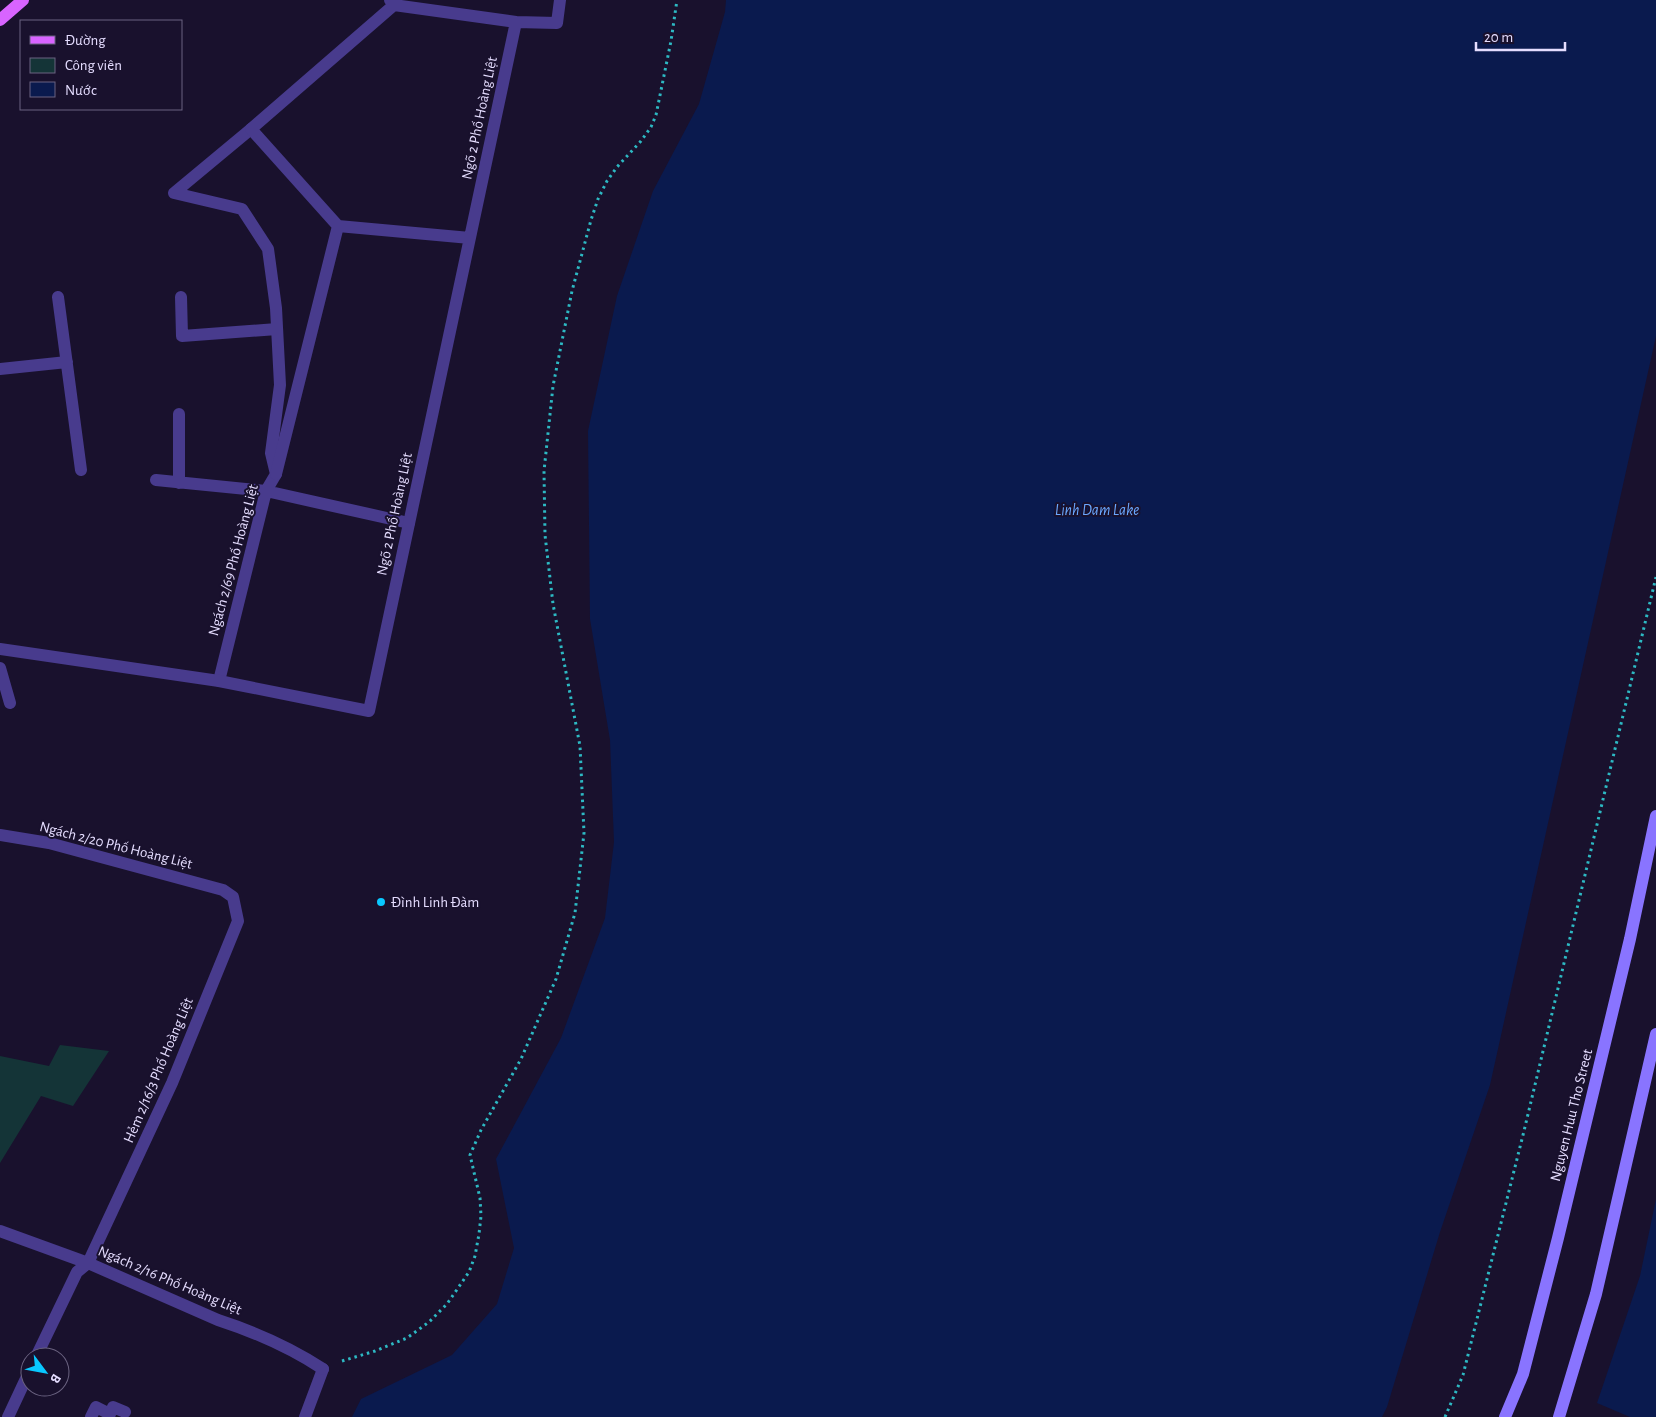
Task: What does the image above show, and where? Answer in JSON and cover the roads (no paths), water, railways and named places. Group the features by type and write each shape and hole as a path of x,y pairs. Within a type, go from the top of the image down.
{"main road":[{"path":"0,20 23,0"},
{"name":"Nguyen Huu Tho Street","path":"1505,1417 1523,1374 1556,1247 1630,939 1656,816"},
{"path":"1559,1417 1596,1294 1656,1034"}],"street":[{"path":"470,238 338,226 251,129 392,2 516,22 557,23 560,0"},
{"name":"Ngõ 2 Phố Hoàng Liệt","path":"0,649 219,681 369,710 516,22"},
{"name":"Ngách 2/69 Phố Hoàng Liệt","path":"219,681 266,491 276,474 271,453 280,385 276,308 268,249 242,209 174,193 251,129"},
{"path":"276,474 338,226"},
{"path":"58,297 81,470"},
{"path":"181,297 182,336 277,329"},
{"path":"0,369 67,362"},
{"path":"180,414 180,483"},
{"path":"156,480 266,491 409,523"},
{"path":"0,668 10,703"},
{"name":"Ngách 2/20 Phố Hoàng Liệt","path":"0,835 49,844 223,890"},
{"name":"Hẻm 2/16/3 Phố Hoàng Liệt","path":"41,1347 77,1272 88,1263 172,1083 238,920 233,897 223,890"},
{"name":"Ngách 2/16 Phố Hoàng Liệt","path":"0,1230 88,1263 300,1353 324,1368 305,1417"},
{"path":"8,1417 20,1391"},
{"path":"91,1417 96,1408 110,1414 113,1407 125,1412"}],"water":[{"name":"Linh Dam Lake","path":"726,0 1656,0 1656,336 1490,1085 1440,1232 1387,1407 1382,1417 352,1417 361,1399 452,1355 497,1304 514,1248 496,1159 561,1038 605,918 614,842 610,740 590,619 588,431 617,296 653,191 699,104 725,12"},
{"path":"1656,1199 1656,1417 1630,1417 1597,1403 1640,1276"}],"place":[{"name":"Đình Linh Đàm","path":"381,902"}]}
